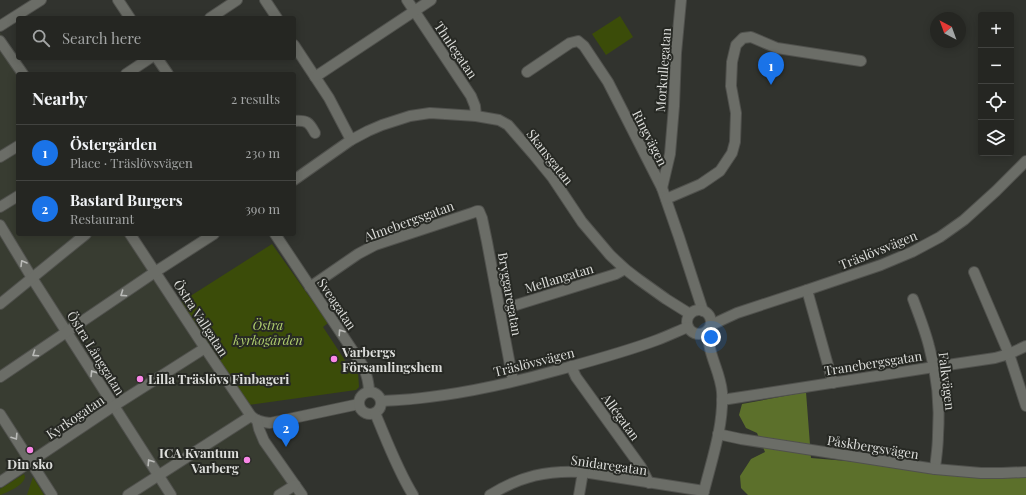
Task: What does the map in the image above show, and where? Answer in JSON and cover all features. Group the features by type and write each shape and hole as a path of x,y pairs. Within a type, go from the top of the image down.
{"street":[{"path":"0,26 41,0"},
{"path":"118,0 129,16"},
{"path":"213,16 237,0"},
{"path":"265,0 276,16"},
{"name":"Thulegatan","path":"408,0 471,96 475,106 476,116"},
{"path":"315,77 431,0"},
{"name":"Morkullegatan","path":"662,188 670,154 676,53 681,0"},
{"path":"666,199 701,184 720,171 732,153 735,142 736,113 731,86 732,62 736,44 743,38 751,37 777,48 861,62"},
{"path":"0,41 22,72"},
{"name":"Ringvägen","path":"527,72 570,43 578,41 584,46 608,82 662,188 708,320 710,350 720,381 722,400 721,416 704,493"},
{"path":"296,48 329,98 351,140"},
{"path":"129,72 147,60"},
{"path":"158,60 167,72"},
{"name":"Skansgatan","path":"296,179 351,140 368,131 382,125 420,114 437,113 476,116 499,120 504,122 512,130 544,167 591,234 610,255 625,269 666,299 690,314"},
{"path":"296,121 304,121 309,124 315,134"},
{"path":"0,158 16,147"},
{"name":"Träslövsvägen","path":"708,320 737,313 881,266 912,252 940,237 964,220 1026,161"},
{"path":"0,207 16,197"},
{"name":"Almebergsgatan","path":"310,287 375,244 479,211"},
{"name":"Bryggaregatan","path":"479,211 481,213 484,225 513,381"},
{"name":"Östra Långgatan","path":"0,225 32,278 171,495"},
{"path":"0,304 84,236"},
{"name":"Östra Vallgatan","path":"131,236 205,348 254,418 264,441 302,495"},
{"path":"0,377 211,236"},
{"name":"Sveagatan","path":"276,236 363,366 367,374 370,392"},
{"name":"Mellangatan","path":"500,310 616,274 625,269"},
{"path":"974,272 1009,354 1026,406"},
{"path":"807,290 833,383"},
{"name":"Falkvägen","path":"913,299 926,334 934,367 938,424 938,440 934,469"},
{"path":"695,311 708,320 705,333 697,334 692,332 688,327 687,320 690,314 695,311"},
{"name":"Träslövsvägen","path":"381,401 429,397 513,381 644,345 688,327"},
{"name":"Ringvägen","path":"697,334 702,343 710,350"},
{"name":"Tranebergsgatan","path":"722,400 995,358 1009,354 1026,346"},
{"name":"Kyrkogatan","path":"0,482 114,406 205,348"},
{"name":"Allégatan","path":"571,366 576,378 641,466 649,483"},
{"path":"370,392 376,393 381,401 382,404 380,409 372,414 366,414 361,410 359,404 360,397 363,394 370,392"},
{"path":"128,495 254,418 270,423 359,404"},
{"path":"375,413 389,449 413,495"},
{"path":"0,414 52,495"},
{"name":"Påskbergsvägen","path":"718,434 934,469 981,473 1026,472"},
{"name":"Snidaregatan","path":"490,495 507,485 522,479 542,473 564,472 583,472 704,493"},
{"path":"579,495 583,472"},
{"path":"279,495 295,485"}],"shaded area":[{"path":"0,32 16,56 16,60 19,60 27,72 16,72 16,236 137,236 210,345 272,444 308,495 0,495"}],"green space":[{"path":"620,16 633,37 606,55 592,34"},
{"name":"Östra kyrkogården","path":"272,244 328,323 323,327 354,374 358,372 359,387 356,390 248,405 181,302"},
{"path":"806,392 811,458 1026,476 1026,495 748,495 741,488 740,476 751,459 765,452 757,433 746,428 739,415 742,404"},
{"path":"24,474 24,480 21,483 15,488 0,495 0,489"},
{"path":"33,477 44,495 27,495"}],"place":[{"name":"Östergården","path":"771,85"},
{"name":"Varbergs Församlingshem","path":"334,359"},
{"name":"Lilla Träslövs Finbageri","path":"140,379"},
{"name":"Bastard Burgers","path":"286,447"},
{"name":"Din sko","path":"30,450"},
{"name":"ICA Kvantum Varberg","path":"247,460"}]}
